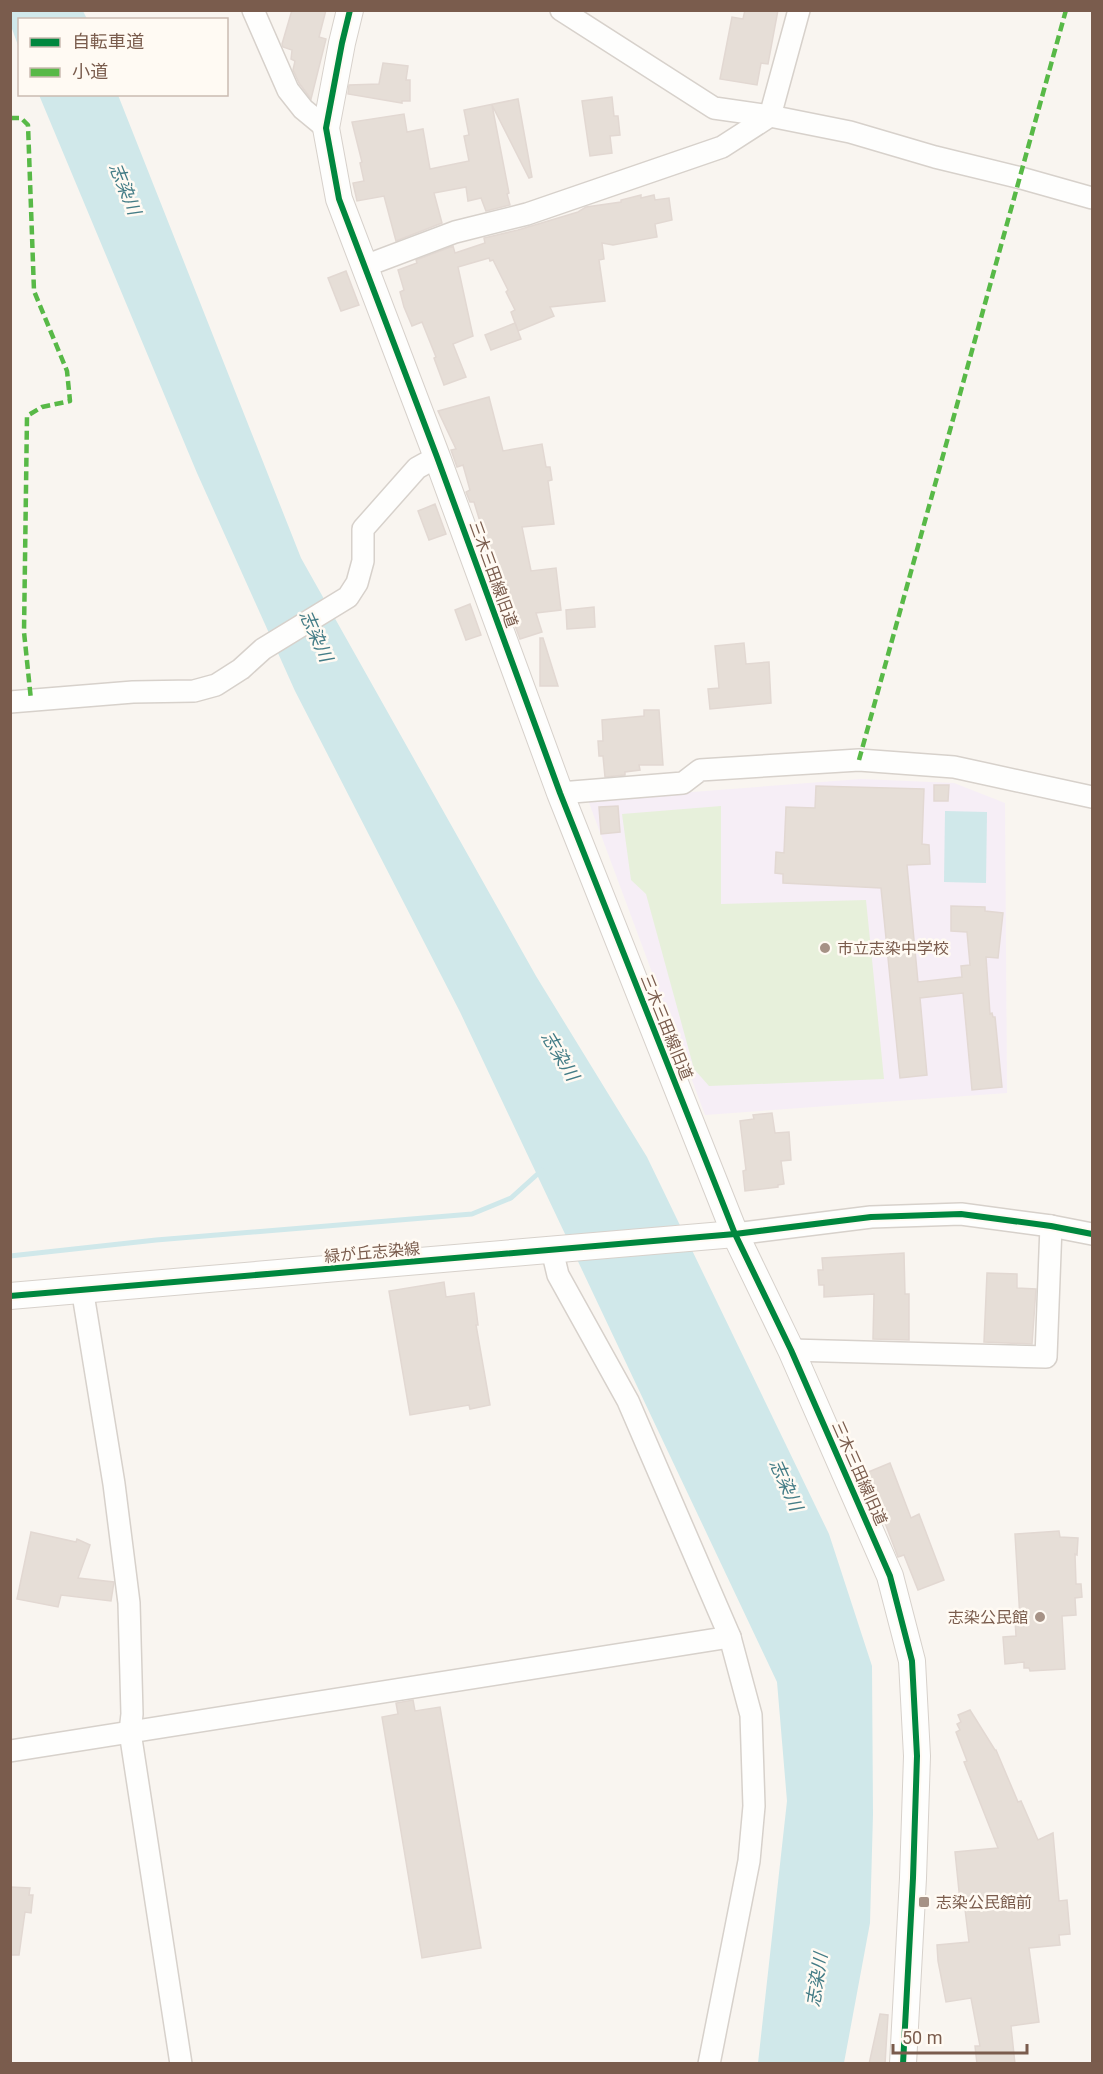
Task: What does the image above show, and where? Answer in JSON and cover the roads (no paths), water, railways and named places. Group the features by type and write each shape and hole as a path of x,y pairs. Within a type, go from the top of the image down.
{"street":[{"path":"253,10 288,90 303,109 326,128"},
{"name":"三木三田線旧道","path":"350,10 326,128 339,199 437,457 560,793 735,1234 791,1350 890,1576 912,1661 917,1756 903,2064"},
{"path":"561,10 714,108 770,116 850,132 1092,198"},
{"path":"365,266 455,232 527,214 722,147 770,116 799,10"},
{"path":"10,702 133,692 194,691 216,685 241,669 263,649 348,597 357,583 363,561 363,529 417,468 437,457"},
{"path":"560,793 683,783 700,770 859,760 954,767 1092,797"},
{"path":"735,1234 871,1217 961,1214 1092,1234"},
{"path":"791,1350 1046,1357 1051,1226"},
{"name":"緑が丘志染線","path":"10,1296 82,1288 735,1234"},
{"path":"552,1250 558,1275 628,1401 730,1637 751,1715 754,1806 749,1861 709,2064"},
{"path":"82,1288 114,1484 129,1603 132,1714 130,1732 181,2064"},
{"path":"10,1751 730,1637"}],"water":[{"path":"10,11 83,11 86,18 18,18 18,45 11,26"},
{"name":"志染川","path":"39,96 118,96 301,558 536,976 647,1157 829,1534 872,1666 873,1814 870,1923 844,2063 758,2063 787,1801 777,1682 460,1012 295,691 197,473"},
{"path":"945,811 987,812 986,883 944,882"}],"waterway":[{"path":"10,1256 156,1240 472,1214 511,1198 542,1170"}],"place":[{"name":"市立志染中学校","path":"825,948"},
{"name":"志染公民館","path":"1040,1617"},
{"name":"志染公民館前","path":"924,1902"}]}
